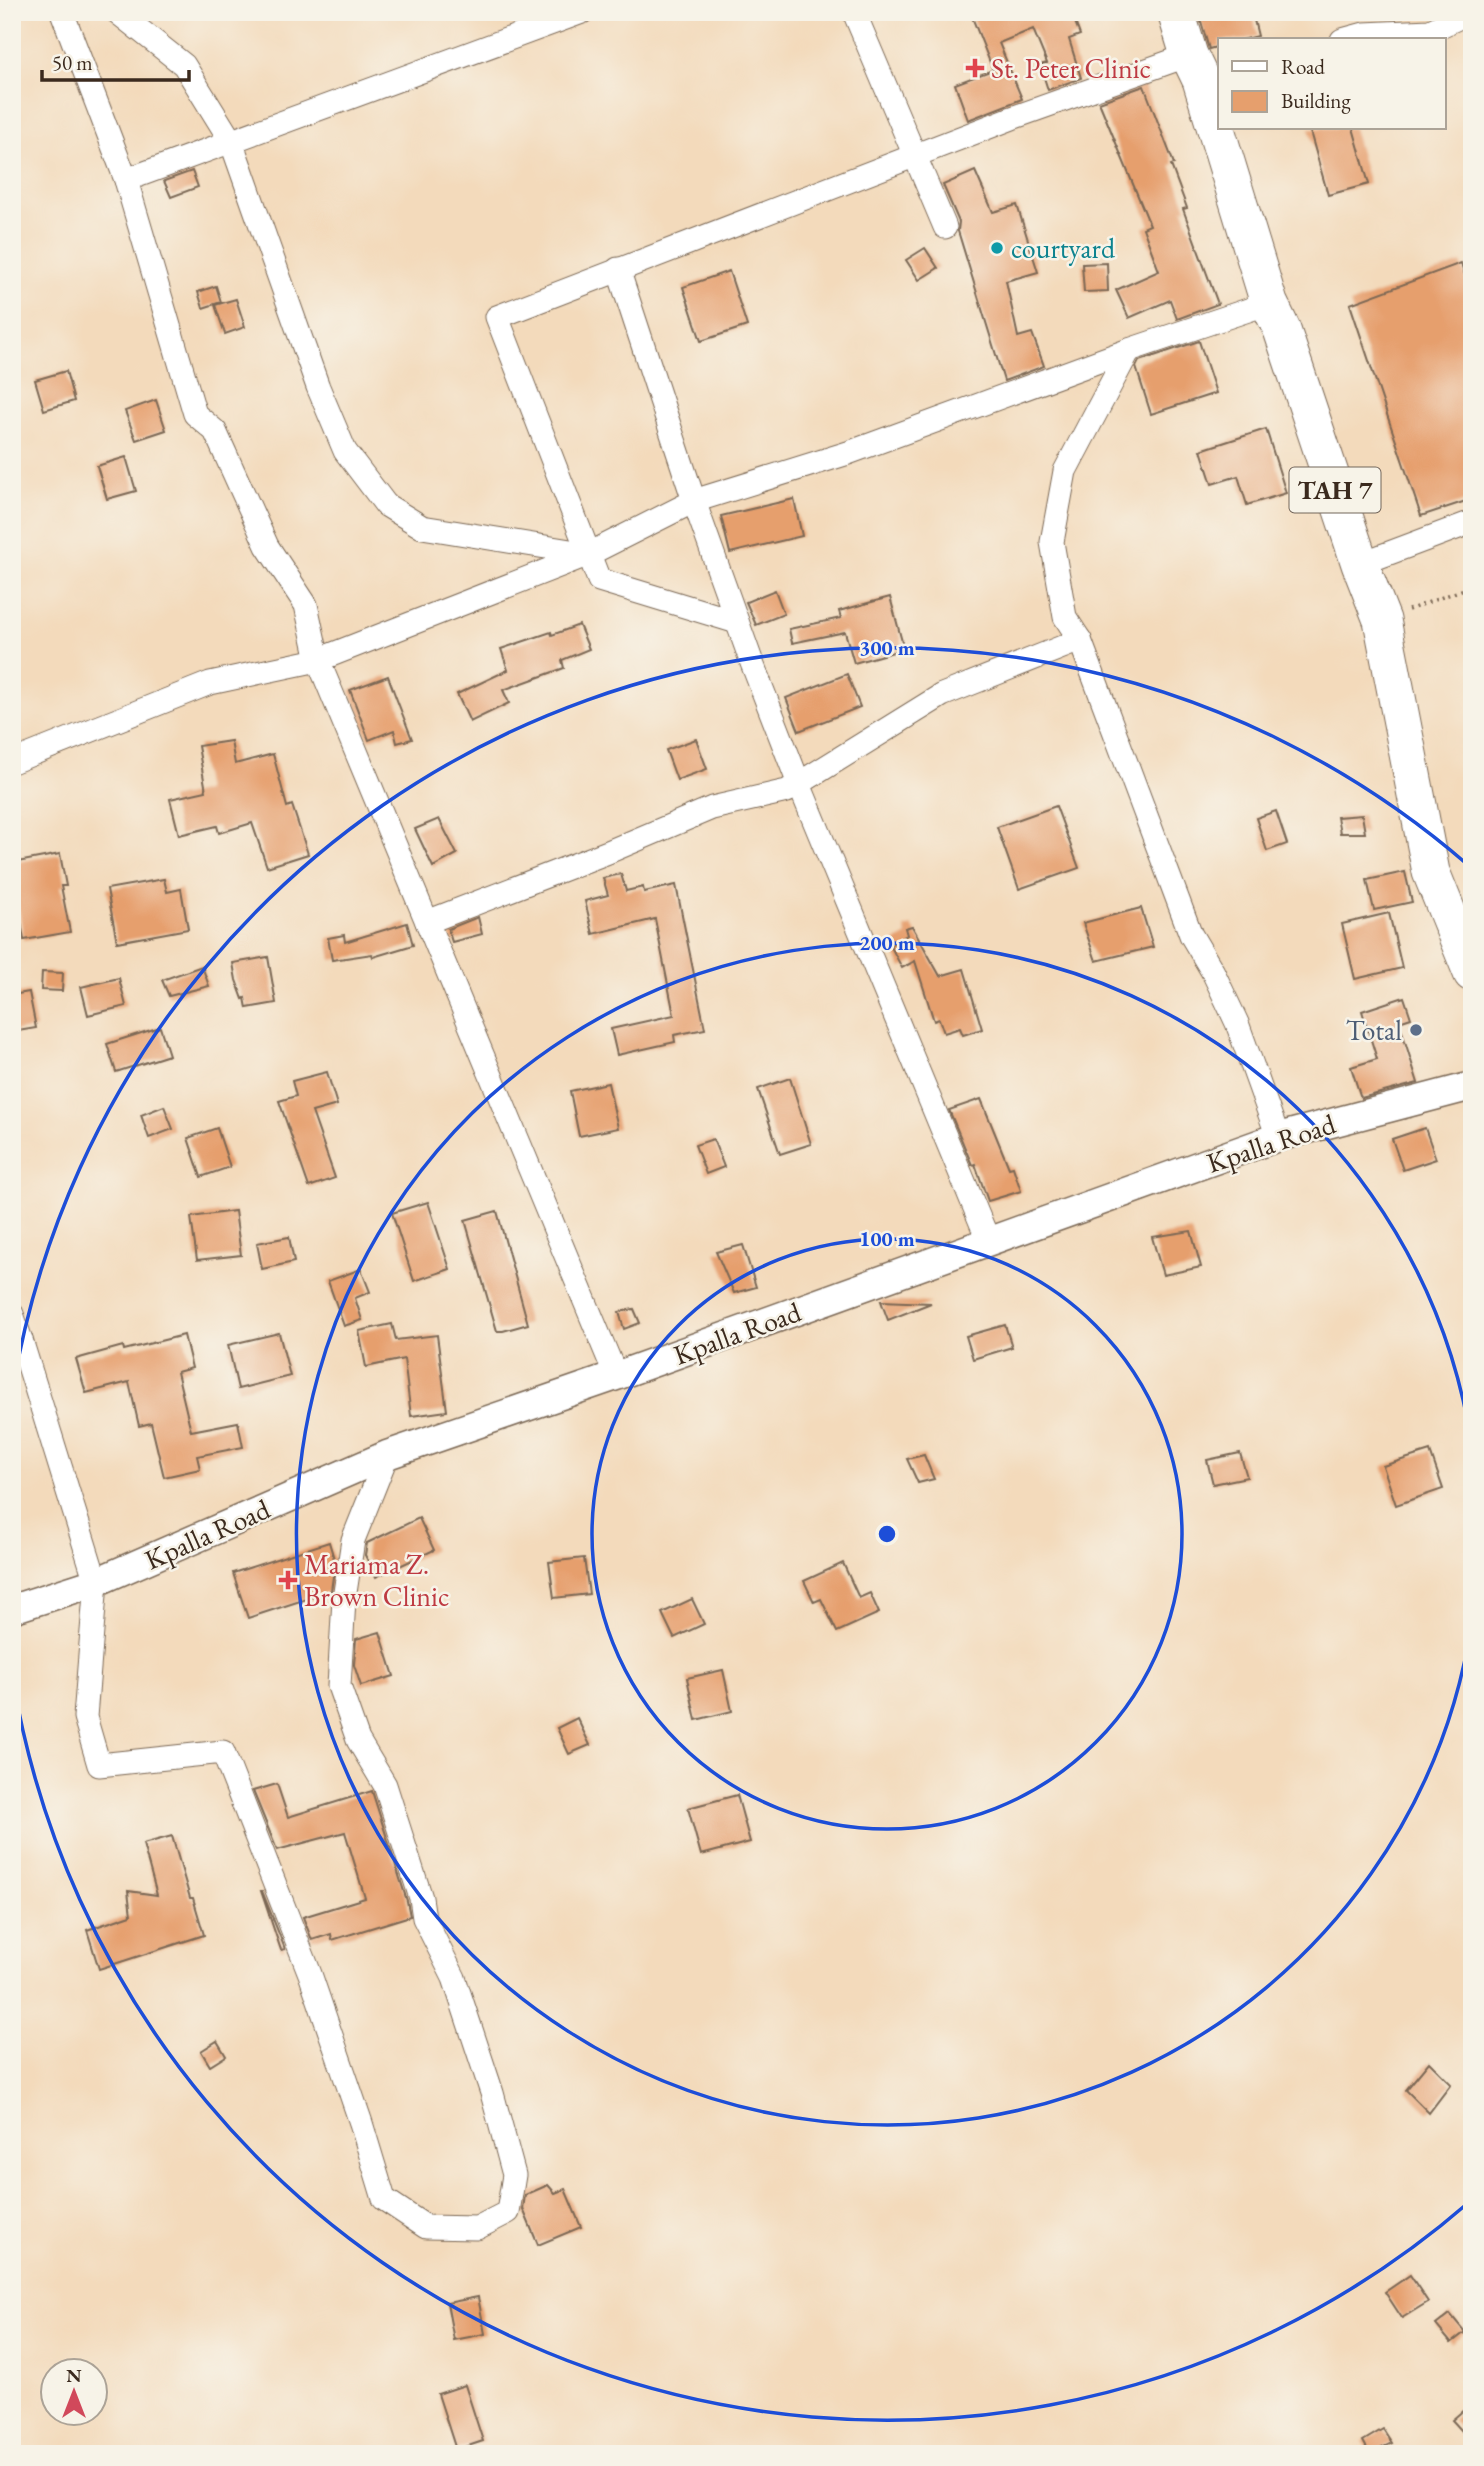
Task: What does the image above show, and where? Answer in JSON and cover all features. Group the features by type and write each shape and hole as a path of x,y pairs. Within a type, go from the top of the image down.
{"highway":[{"name":"TAH 7","path":"1176,12 1203,70 1218,123"},
{"name":"TAH 7","path":"1220,130 1269,303 1282,330 1381,620 1431,872 1472,973"}],"street":[{"path":"62,12 126,180 195,414 215,431 267,546 306,605 318,660 616,1376"},
{"path":"117,12 184,65 231,141 318,387 345,450 386,505 422,527 589,554"},
{"path":"126,180 582,12"},
{"path":"853,12 945,227"},
{"path":"1349,38 1364,34 1430,31 1470,12"},
{"path":"737,622 599,580 497,317 915,155 1203,70"},
{"path":"618,269 694,502 799,785 989,1241"},
{"path":"12,762 209,684 318,660 589,554 694,502 848,453 1129,350 1269,303"},
{"path":"1129,350 1065,471 1052,542 1066,617 1080,640 1191,935 1213,972 1237,1023 1278,1137"},
{"path":"1360,564 1472,522"},
{"path":"427,922 608,852 712,808 787,791 942,695 1080,640"},
{"name":"Kpalla Road","path":"12,1609 96,1582 387,1455 616,1376 1278,1137 1472,1086"},
{"path":"12,1314 16,1341 96,1582 85,1717 99,1765 223,1752 310,1974 362,2123 384,2199 426,2227 477,2228 508,2212 514,2175 492,2093 454,1978 424,1918 421,1898 385,1784 358,1740 339,1686 344,1599 353,1541 387,1455"}],"path":[{"path":"1381,620 1472,586"}],"building":[{"path":"970,12 1071,12 1080,35 1069,39 1081,78 1048,90 1040,65 1047,63 1033,29 999,43 1022,99 968,120 955,84 993,70"},
{"path":"1221,12 1252,12 1258,36 1218,38 1218,47 1209,49 1200,18"},
{"path":"1144,86 1174,164 1171,165 1187,208 1183,209 1218,304 1177,319 1170,300 1129,318 1116,290 1159,271 1143,228 1150,225 1099,102"},
{"path":"1310,130 1354,130 1369,184 1328,195"},
{"path":"192,171 198,187 171,197 164,181"},
{"path":"975,171 993,212 1017,205 1038,272 1006,281 1018,337 1032,333 1044,366 1004,381 958,231 959,222 943,185"},
{"path":"925,248 938,268 919,280 906,260"},
{"path":"1107,263 1108,291 1084,292 1082,264"},
{"path":"1461,263 1472,297 1472,499 1421,516 1350,304"},
{"path":"729,271 747,326 701,341 683,287"},
{"path":"216,286 221,302 203,308 198,292"},
{"path":"236,299 245,327 225,334 215,305"},
{"path":"1199,341 1216,393 1151,414 1136,367 1139,361"},
{"path":"66,371 74,401 44,410 35,380"},
{"path":"156,400 166,430 136,440 125,411"},
{"path":"1266,429 1286,493 1247,505 1238,476 1212,484 1201,450"},
{"path":"126,457 136,491 107,499 97,466"},
{"path":"794,499 802,536 730,553 721,516"},
{"path":"775,590 784,614 756,625 746,602"},
{"path":"890,597 904,649 854,663 845,632 792,643 789,629 841,618 839,611"},
{"path":"579,625 589,649 562,660 564,668 503,690 509,703 470,722 457,694 508,670 501,649"},
{"path":"847,674 860,707 799,731 786,698"},
{"path":"388,676 412,739 397,743 394,730 369,740 350,690"},
{"path":"696,739 707,769 677,780 666,750"},
{"path":"231,741 235,764 273,754 287,807 292,805 308,854 267,867 252,823 219,833 217,826 179,835 170,799 206,791 198,746"},
{"path":"1056,806 1079,868 1019,889 997,827"},
{"path":"1276,811 1287,844 1267,851 1256,818"},
{"path":"1362,815 1365,833 1340,833 1337,817"},
{"path":"439,819 457,854 433,867 415,829"},
{"path":"60,854 66,886 61,886 70,932 24,940 16,893 12,894 12,863"},
{"path":"1405,872 1412,902 1374,910 1367,880"},
{"path":"621,874 626,891 643,887 644,892 676,885 705,1029 674,1035 675,1042 617,1055 611,1029 674,1015 655,919 593,934 585,901 608,895 603,878"},
{"path":"164,879 167,892 181,889 188,929 117,942 107,889"},
{"path":"1141,908 1153,947 1096,961 1083,923"},
{"path":"1389,913 1402,968 1355,979 1342,924"},
{"path":"478,917 482,934 452,942 448,929"},
{"path":"407,923 413,945 373,957 372,954 332,960 328,938 344,935 345,942"},
{"path":"912,926 940,976 964,969 982,1029 963,1035 960,1028 944,1033 939,1019 934,1021 915,961 902,968 890,945 907,935 905,928"},
{"path":"268,957 276,1003 247,1008 236,980 233,963"},
{"path":"202,966 209,986 169,996 162,980"},
{"path":"42,972 63,973 62,991 41,990"},
{"path":"119,978 126,1006 88,1015 81,987"},
{"path":"29,992 36,1028 12,1032 12,995"},
{"path":"1404,997 1411,1018 1399,1022 1418,1083 1361,1098 1351,1067 1377,1059 1362,1011"},
{"path":"160,1027 169,1055 116,1072 107,1044"},
{"path":"327,1072 337,1105 312,1112 335,1178 309,1187 279,1101 296,1096 292,1081"},
{"path":"790,1078 811,1144 780,1154 758,1089"},
{"path":"608,1083 618,1128 579,1136 570,1091"},
{"path":"981,1099 1009,1168 1013,1167 1021,1191 988,1201 975,1164 972,1165 949,1110"},
{"path":"164,1106 173,1129 149,1138 141,1115"},
{"path":"217,1128 230,1167 201,1177 188,1138"},
{"path":"1425,1128 1436,1159 1403,1170 1392,1139"},
{"path":"713,1139 724,1167 706,1174 695,1145"},
{"path":"428,1202 450,1269 414,1281 392,1213"},
{"path":"235,1211 241,1255 197,1260 191,1217"},
{"path":"497,1211 528,1324 503,1331 497,1331 465,1220"},
{"path":"1191,1231 1201,1267 1163,1275 1152,1237"},
{"path":"289,1237 294,1262 262,1269 257,1243"},
{"path":"743,1245 756,1287 734,1293 716,1252"},
{"path":"361,1269 370,1292 355,1298 362,1320 344,1326 328,1281"},
{"path":"881,1301 931,1303 888,1320"},
{"path":"634,1309 640,1323 624,1329 619,1312"},
{"path":"392,1324 396,1340 437,1335 447,1411 411,1416 404,1359 366,1367 359,1331"},
{"path":"1005,1325 1012,1347 973,1359 966,1336"},
{"path":"279,1333 290,1376 238,1389 228,1345"},
{"path":"184,1335 192,1368 177,1372 191,1431 238,1422 243,1447 197,1456 200,1469 164,1477 151,1423 139,1426 129,1382 86,1393 76,1359 123,1346 124,1350"},
{"path":"1430,1451 1443,1489 1396,1505 1383,1466"},
{"path":"1240,1453 1247,1477 1213,1484 1207,1460"},
{"path":"924,1455 934,1479 918,1483 907,1459"},
{"path":"419,1518 434,1550 376,1577 365,1555 367,1543"},
{"name":"Mariama Z. Brown Clinic","path":"329,1542 335,1562 331,1591 248,1618 233,1573"},
{"path":"584,1558 589,1594 554,1598 549,1562"},
{"path":"843,1563 859,1598 870,1593 879,1613 837,1632 821,1599 814,1602 804,1581"},
{"path":"692,1599 704,1624 674,1638 662,1613"},
{"path":"380,1632 394,1676 361,1686 354,1665 356,1639"},
{"path":"723,1670 732,1711 696,1720 687,1678"},
{"path":"577,1718 590,1745 569,1754 557,1728"},
{"path":"277,1784 288,1817 372,1791 410,1916 332,1940 331,1934 312,1940 303,1917 365,1898 345,1832 277,1850 253,1791"},
{"path":"737,1795 750,1842 701,1855 688,1808"},
{"path":"172,1836 204,1935 99,1969 87,1930 131,1915 128,1891 157,1895 143,1844"},
{"path":"262,1891 285,1949 281,1950"},
{"path":"217,2041 226,2056 210,2066 201,2051"},
{"path":"1429,2062 1451,2084 1429,2113 1406,2090"},
{"path":"548,2185 555,2193 565,2189 581,2227 538,2245 523,2209 525,2195"},
{"path":"1410,2275 1428,2302 1402,2318 1385,2292"},
{"path":"478,2297 485,2334 454,2340 447,2303"},
{"path":"1450,2314 1465,2332 1451,2343 1436,2325"},
{"path":"465,2385 483,2441 456,2450 438,2394"},
{"path":"1472,2403 1472,2442 1452,2420"},
{"path":"1383,2429 1392,2443 1370,2454 1363,2441"}],"place":[{"name":"St. Peter Clinic","path":"975,68"},
{"name":"courtyard","path":"997,248"},
{"name":"Total","path":"1416,1030"},
{"name":"Mariama Z. Brown Clinic","path":"288,1580"}]}
